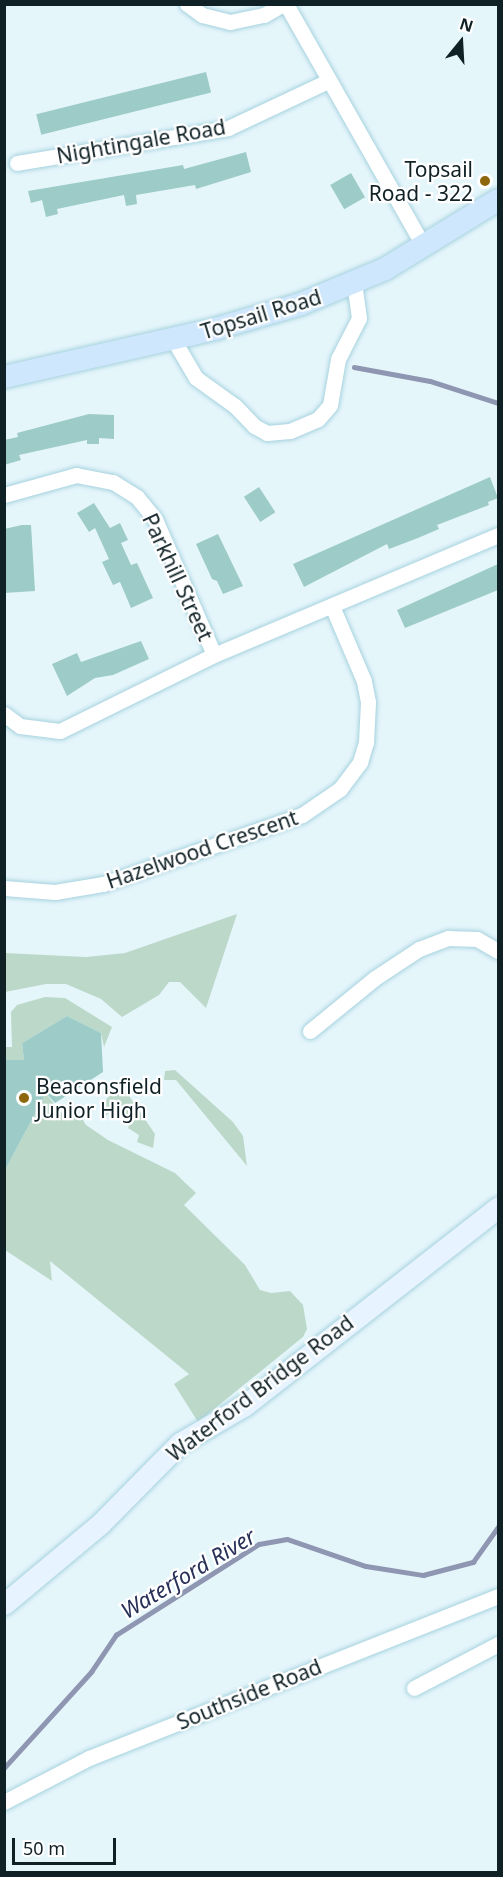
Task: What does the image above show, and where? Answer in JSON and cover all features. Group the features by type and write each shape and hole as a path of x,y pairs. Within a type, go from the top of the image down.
{"main road":[{"name":"Topsail Road","path":"4,377 173,339 301,304 354,284 424,247 498,200"},
{"name":"Waterford Bridge Road","path":"4,1604 100,1524 180,1443 245,1405 498,1207"}],"street":[{"path":"187,4 202,15 230,22 264,15 284,4 424,247"},
{"name":"Nightingale Road","path":"17,163 228,128 328,81"},
{"path":"173,339 196,378 235,406 254,426 267,433 290,431 318,419 330,405 338,359 359,318 354,284"},
{"name":"Parkhill Street","path":"4,495 76,475 113,482 137,497 155,519 214,656"},
{"name":"Parkhill Street","path":"4,714 20,726 60,731 214,656 498,535"},
{"name":"Hazelwood Crescent","path":"4,888 55,892 103,884 302,815 340,789 360,762 366,742 368,702 364,681 332,606"},
{"path":"310,1031 418,948 448,938 477,939 498,951"},
{"name":"Southside Road","path":"4,1802 89,1758 498,1596"},
{"path":"414,1688 498,1644"}],"green space":[{"path":"237,914 206,1008 180,982 169,982 159,995 122,1017 101,999 66,984 46,984 5,992 5,953 86,957 125,953"},
{"path":"45,997 65,998 112,1027 104,1047 101,1033 67,1016 22,1043 24,1060 5,1060 4,1047 12,1047 11,1012 17,1005"},
{"path":"175,1070 233,1122 243,1136 247,1166 176,1080 164,1080 165,1071"},
{"path":"125,1090 155,1134 153,1148 137,1142 139,1135 128,1128 132,1119 116,1106 106,1116 102,1113 100,1106 114,1091"},
{"path":"46,1093 60,1112 72,1117 80,1115 86,1125 108,1140 175,1173 196,1193 184,1205 245,1265 260,1290 271,1293 290,1291 303,1305 307,1329 303,1337 198,1422 174,1384 189,1374 50,1261 52,1281 5,1250 4,1172"}],"building":[{"path":"206,72 211,92 41,135 36,114"},
{"path":"246,152 251,172 196,189 195,185 136,195 137,204 126,206 124,195 57,209 58,214 46,217 42,200 31,203 28,191 183,165 184,169"},
{"path":"351,173 365,197 344,209 330,185"},
{"path":"89,414 114,415 114,439 99,438 99,444 87,444 87,440 19,455 21,460 4,465 4,440 18,437 17,433"},
{"path":"490,477 498,498 488,502 489,505 437,525 439,529 418,538 389,549 387,544 304,587 293,564"},
{"path":"259,487 275,512 260,522 244,497"},
{"path":"94,503 110,528 120,523 128,540 121,543 131,565 137,563 153,598 131,608 120,582 113,585 102,562 109,559 95,528 89,532 77,513"},
{"path":"31,525 35,591 4,593 4,529"},
{"path":"218,534 243,586 223,594 217,581 212,579 196,544"},
{"path":"498,564 498,590 405,628 397,610"},
{"path":"141,641 149,659 113,675 95,678 67,696 52,664 77,653 81,662"},
{"name":"Beaconsfield Junior High","path":"67,1016 101,1033 103,1072 55,1103 46,1093 4,1172 4,1060 24,1060 22,1043"}],"waterway":[{"path":"354,367 430,381 498,403"},
{"name":"Waterford River","path":"4,1768 91,1672 116,1635 259,1544 287,1539 366,1566 423,1575 473,1562 498,1527"}],"place":[{"name":"Topsail Road - 322","path":"485,181"},
{"name":"Beaconsfield Junior High","path":"24,1098"}]}
